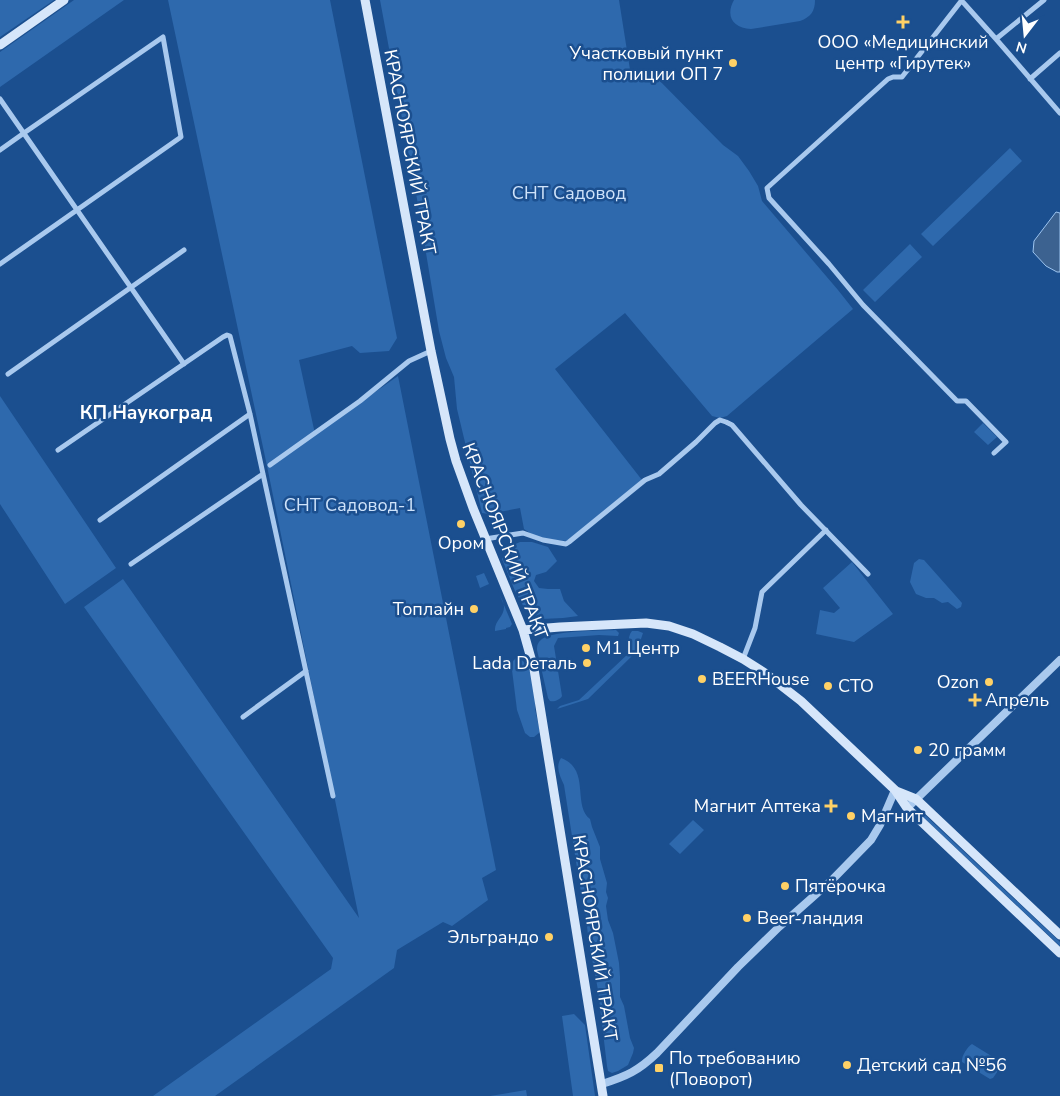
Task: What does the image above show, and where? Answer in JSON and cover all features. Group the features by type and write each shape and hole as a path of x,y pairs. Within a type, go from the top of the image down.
{"main road":[{"path":"0,45 64,0"},
{"name":"КРАСНОЯРСКИЙ ТРАКТ","path":"365,0 431,351 456,461 472,508 523,630 534,669 603,1096"},
{"path":"523,630 623,623 670,626 692,634 743,659 765,673 801,701 896,791 907,808 1060,953"},
{"path":"896,791 916,800 1060,935"}],"street":[{"path":"996,39 1044,0"},
{"path":"994,453 1006,442 966,400 957,401 864,305 770,200 767,188 888,79 902,77 962,1 1060,113"},
{"path":"0,150 163,37 181,137 0,264"},
{"path":"1030,79 1060,53"},
{"path":"0,99 184,364"},
{"path":"8,374 184,250"},
{"path":"58,450 223,336 230,336 250,414 332,796"},
{"path":"270,465 360,401 409,361 431,351"},
{"path":"100,520 250,414"},
{"path":"485,539 523,533 543,540 566,544 570,542 644,480 659,474 720,420 732,425 801,505 868,574"},
{"path":"131,564 263,474"},
{"path":"743,659 755,628 762,592 826,530"},
{"path":"907,808 1060,660"},
{"path":"243,717 306,672"},
{"path":"602,1084 635,1071 646,1063 751,954 832,880 871,840 896,791"}],"green space":[{"path":"0,0 54,0 0,37"},
{"path":"74,0 124,0 0,87 0,52"},
{"name":"СНТ Садовод-1","path":"168,0 330,0 397,338 389,351 360,353 352,346 299,360 315,434 398,376 496,870 482,878 488,900 452,926 443,922 397,950 394,968 215,1096 153,1096 331,969 333,958 84,607 123,579 359,918 267,466"},
{"name":"СНТ Садовод","path":"380,0 619,0 631,76 650,71 723,145 738,156 758,186 762,201 853,309 727,416 720,418 712,416 625,313 555,369 642,480 567,541 544,538 524,529 520,508 489,514 482,513 457,409 454,377 446,358 439,331 417,199"},
{"path":"734,0 815,0 812,13 800,21 751,29 739,26 732,20 730,11"},
{"path":"1010,148 1022,161 933,246 921,234"},
{"path":"910,244 922,257 875,302 863,290"},
{"path":"0,396 116,568 65,604 0,504"},
{"path":"983,423 997,437 988,445 974,432"},
{"path":"520,542 532,542 548,547 557,561 546,572 536,575 534,581 539,588 560,589 564,601 578,616 541,619 525,609 515,591 502,559 509,548"},
{"path":"919,559 924,560 962,603 961,607 957,609 948,602 942,603 934,598 926,598 916,594 910,582 914,563"},
{"path":"852,562 893,614 854,642 816,634 820,610 834,613 840,608 823,588"},
{"path":"484,573 489,584 480,588 476,576"},
{"path":"504,604 512,624 506,629 495,631 496,624 504,610"},
{"path":"616,630 619,633 618,636 599,635 558,638 554,646 562,696 560,699 550,701 537,650 540,641 548,636 567,632"},
{"path":"632,631 643,633 638,648 631,657 588,699 557,709 560,706 579,700 629,653 629,638"},
{"path":"518,657 524,662 531,673 535,690 535,709 540,732 534,737 530,737 525,733 517,710 512,670 513,661"},
{"path":"561,758 570,763 576,770 579,778 582,805 590,819 600,847 600,859 607,883 606,892 608,898 606,906 608,920 613,933 619,963 620,997 634,1048 628,1065 612,1073 608,1071 607,1066 598,990 585,910 564,785 558,765"},
{"path":"925,815 1060,942 1060,946 923,817"},
{"path":"693,820 704,830 680,854 669,844"},
{"path":"574,1014 585,1025 595,1096 573,1096 562,1016"},
{"path":"972,1044 1001,1062 1002,1065 993,1078 990,1079 962,1062 965,1052"},
{"path":"526,1090 527,1096 490,1096"}],"shaded area":[{"path":"1056,212 1060,213 1060,272 1046,266 1033,252 1034,241"}],"place":[{"name":"ООО «Медицинский центр «Гирутек»","path":"903,22"},
{"name":"Участковый пункт полиции ОП 7","path":"733,63"},
{"name":"Ором","path":"461,524"},
{"name":"Топлайн","path":"474,609"},
{"name":"М1 Центр","path":"586,648"},
{"name":"Lada Dеталь","path":"587,663"},
{"name":"BEERHouse","path":"702,679"},
{"name":"Ozon","path":"989,682"},
{"name":"СТО","path":"828,686"},
{"name":"Апрель","path":"975,700"},
{"name":"20 грамм","path":"918,750"},
{"name":"Магнит Аптека","path":"831,806"},
{"name":"Магнит","path":"851,816"},
{"name":"Пятёрочка","path":"785,886"},
{"name":"Beer-ландия","path":"747,918"},
{"name":"Эльграндо","path":"549,937"},
{"name":"Детский сад №56","path":"847,1065"},
{"name":"По требованию (Поворот)","path":"659,1068"}],"district":[{"name":"КП Наукоград","path":"146,412"}]}
